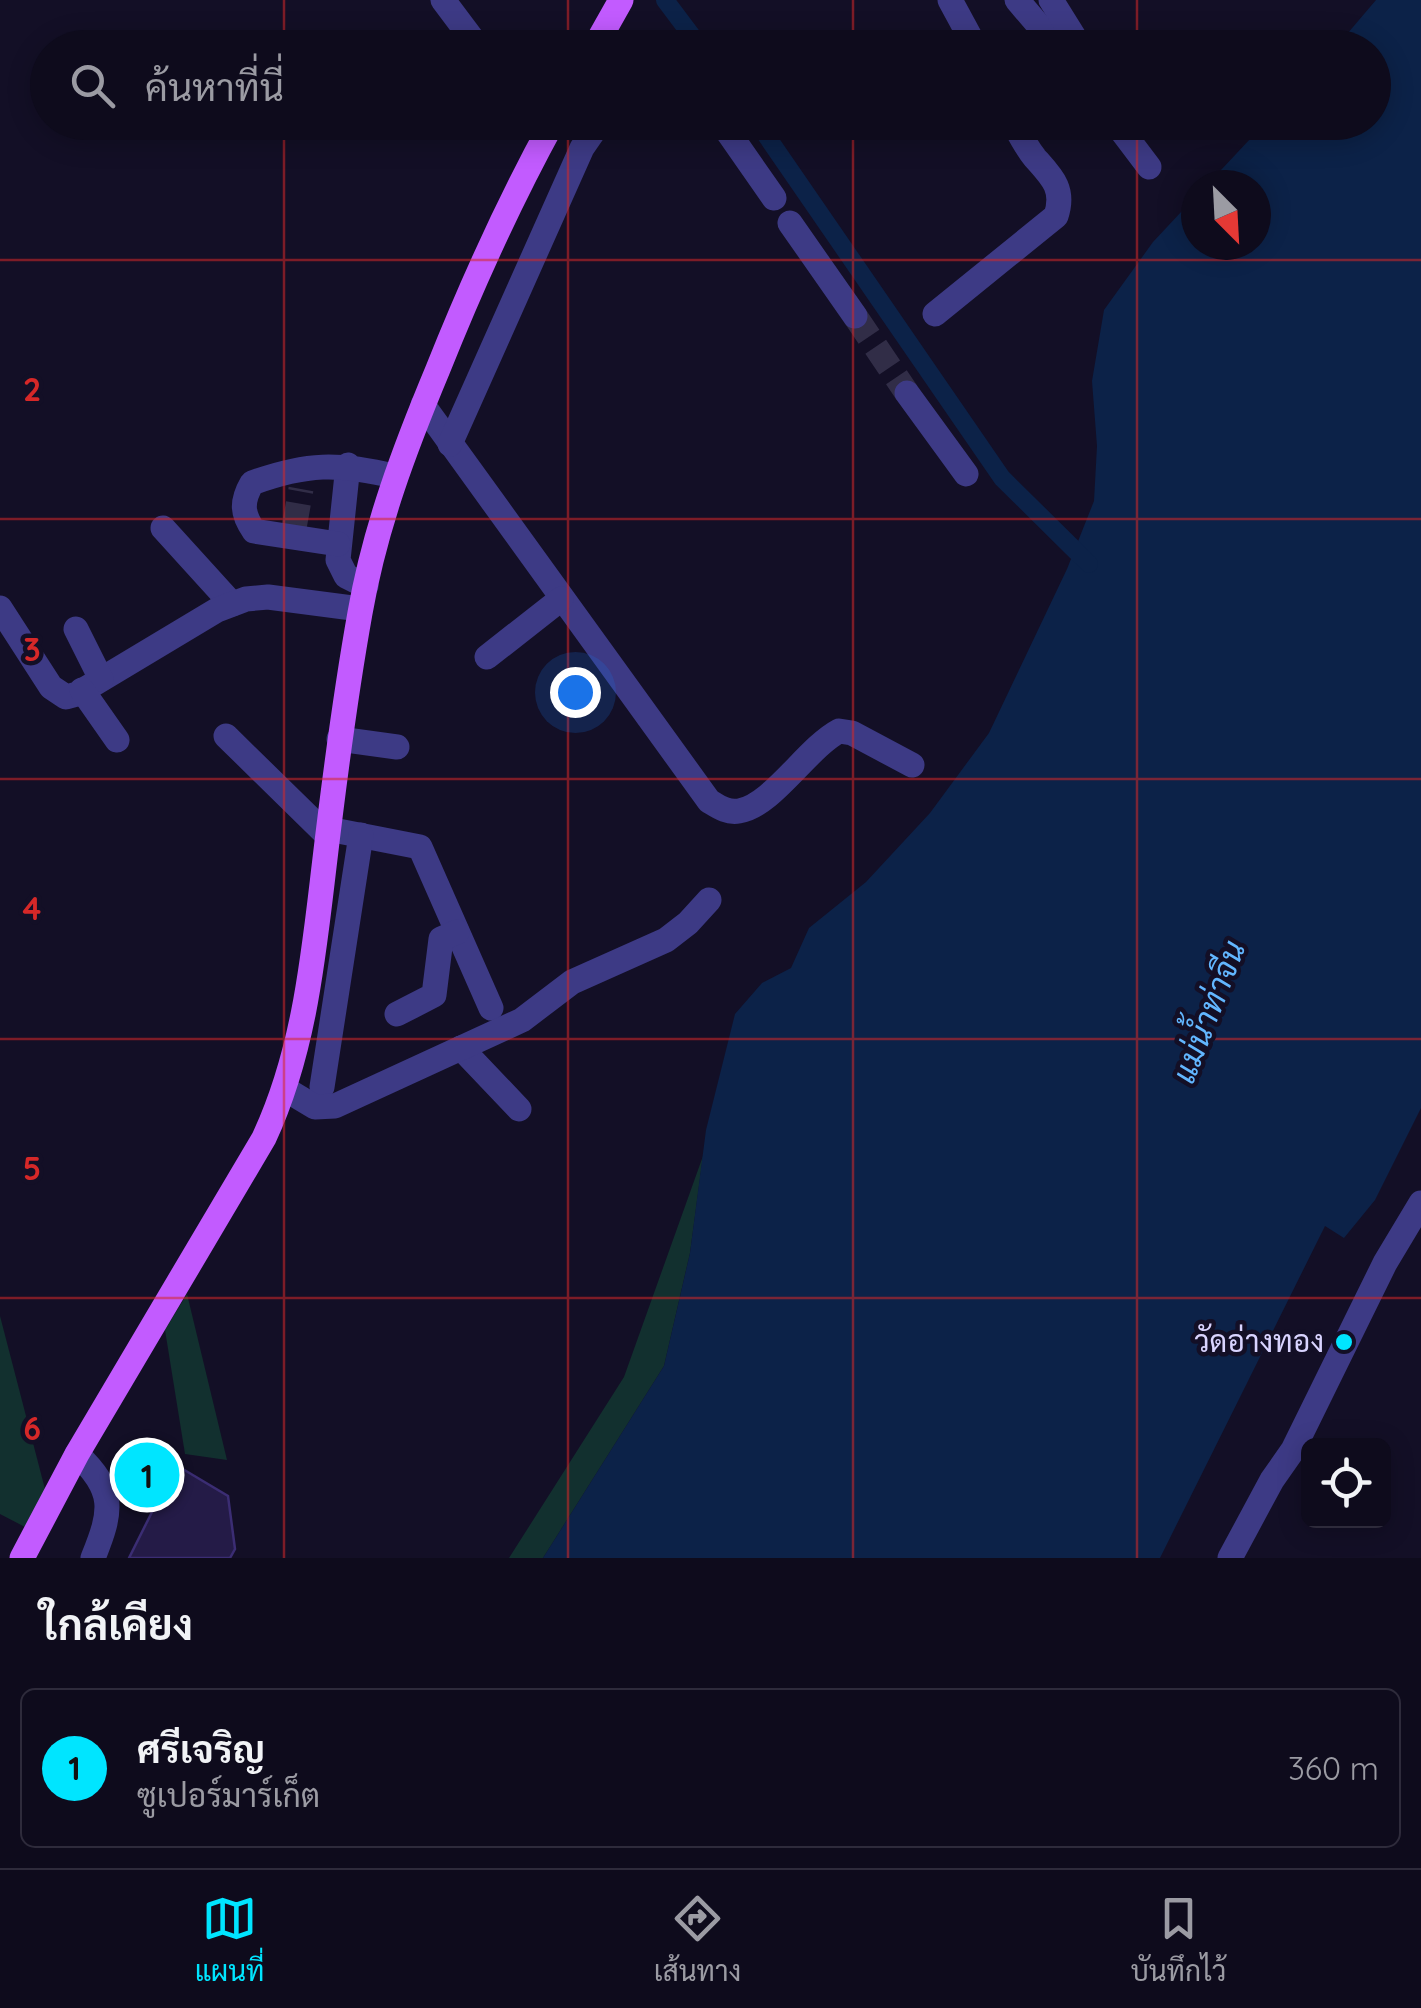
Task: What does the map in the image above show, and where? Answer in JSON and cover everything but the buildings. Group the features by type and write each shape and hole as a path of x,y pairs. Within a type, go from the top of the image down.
{"main road":[{"path":"604,30 621,0"},
{"path":"22,1558 77,1454 264,1138 282,1098 302,1028 310,980 340,739 363,598 394,476 499,224 539,140"}],"street":[{"path":"442,0 465,30"},
{"path":"950,0 965,30"},
{"path":"1017,0 1043,30"},
{"path":"1051,0 1070,30"},
{"path":"450,444 588,140"},
{"path":"734,140 774,198"},
{"path":"936,314 1056,216 1061,202 1058,186 1023,140"},
{"path":"1129,140 1149,166"},
{"path":"790,222 854,316"},
{"path":"906,393 966,474"},
{"path":"423,405 709,801 727,811 742,812 768,797 839,730 852,732 912,765"},
{"path":"338,544 292,533 254,531 243,516 245,496 252,483 302,479 348,465 394,476"},
{"path":"348,465 338,560 363,598"},
{"path":"162,528 232,604"},
{"path":"0,608 51,687 66,697 232,604 268,597 363,598"},
{"path":"487,657 562,599"},
{"path":"76,629 92,685 116,740"},
{"path":"226,736 328,832 420,847 491,1008"},
{"path":"340,739 398,747"},
{"path":"322,1087 361,835"},
{"path":"282,1098 315,1107 336,1106 522,1020 572,982 666,940 709,900"},
{"path":"434,995 441,940 458,932"},
{"path":"397,1014 476,974"},
{"path":"461,1048 519,1109"},
{"path":"1230,1558 1272,1480 1293,1450 1385,1263 1421,1203"},
{"path":"77,1454 104,1485 109,1506 104,1533 93,1558"}],"green space":[{"path":"703,1156 690,1253 664,1366 543,1558 509,1558 624,1377"},
{"path":"187,1294 227,1460 185,1454 165,1330"},
{"path":"0,1316 46,1493 25,1527 0,1514"}],"water":[{"name":"แม่น้ำท่าจีน","path":"1376,0 1421,0 1421,1108 1375,1200 1344,1238 1325,1226 1160,1558 543,1558 664,1366 690,1253 706,1130 735,1014 762,983 791,968 809,928 866,882 930,813 989,733 1067,569 1094,501 1097,446 1092,381 1104,310 1153,242 1181,212 1181,260 1271,260 1271,170 1221,170 1249,140 1391,140 1391,30 1350,30"}],"waterway":[{"path":"665,0 688,30"},
{"path":"769,140 1002,478 1089,564"}],"tunnel":[{"path":"855,316 907,393"},
{"path":"294,528 301,489"}],"place":[{"name":"วัดอ่างทอง","path":"1344,1342"},
{"name":"ศรีเจริญ","path":"147,1475"}]}
